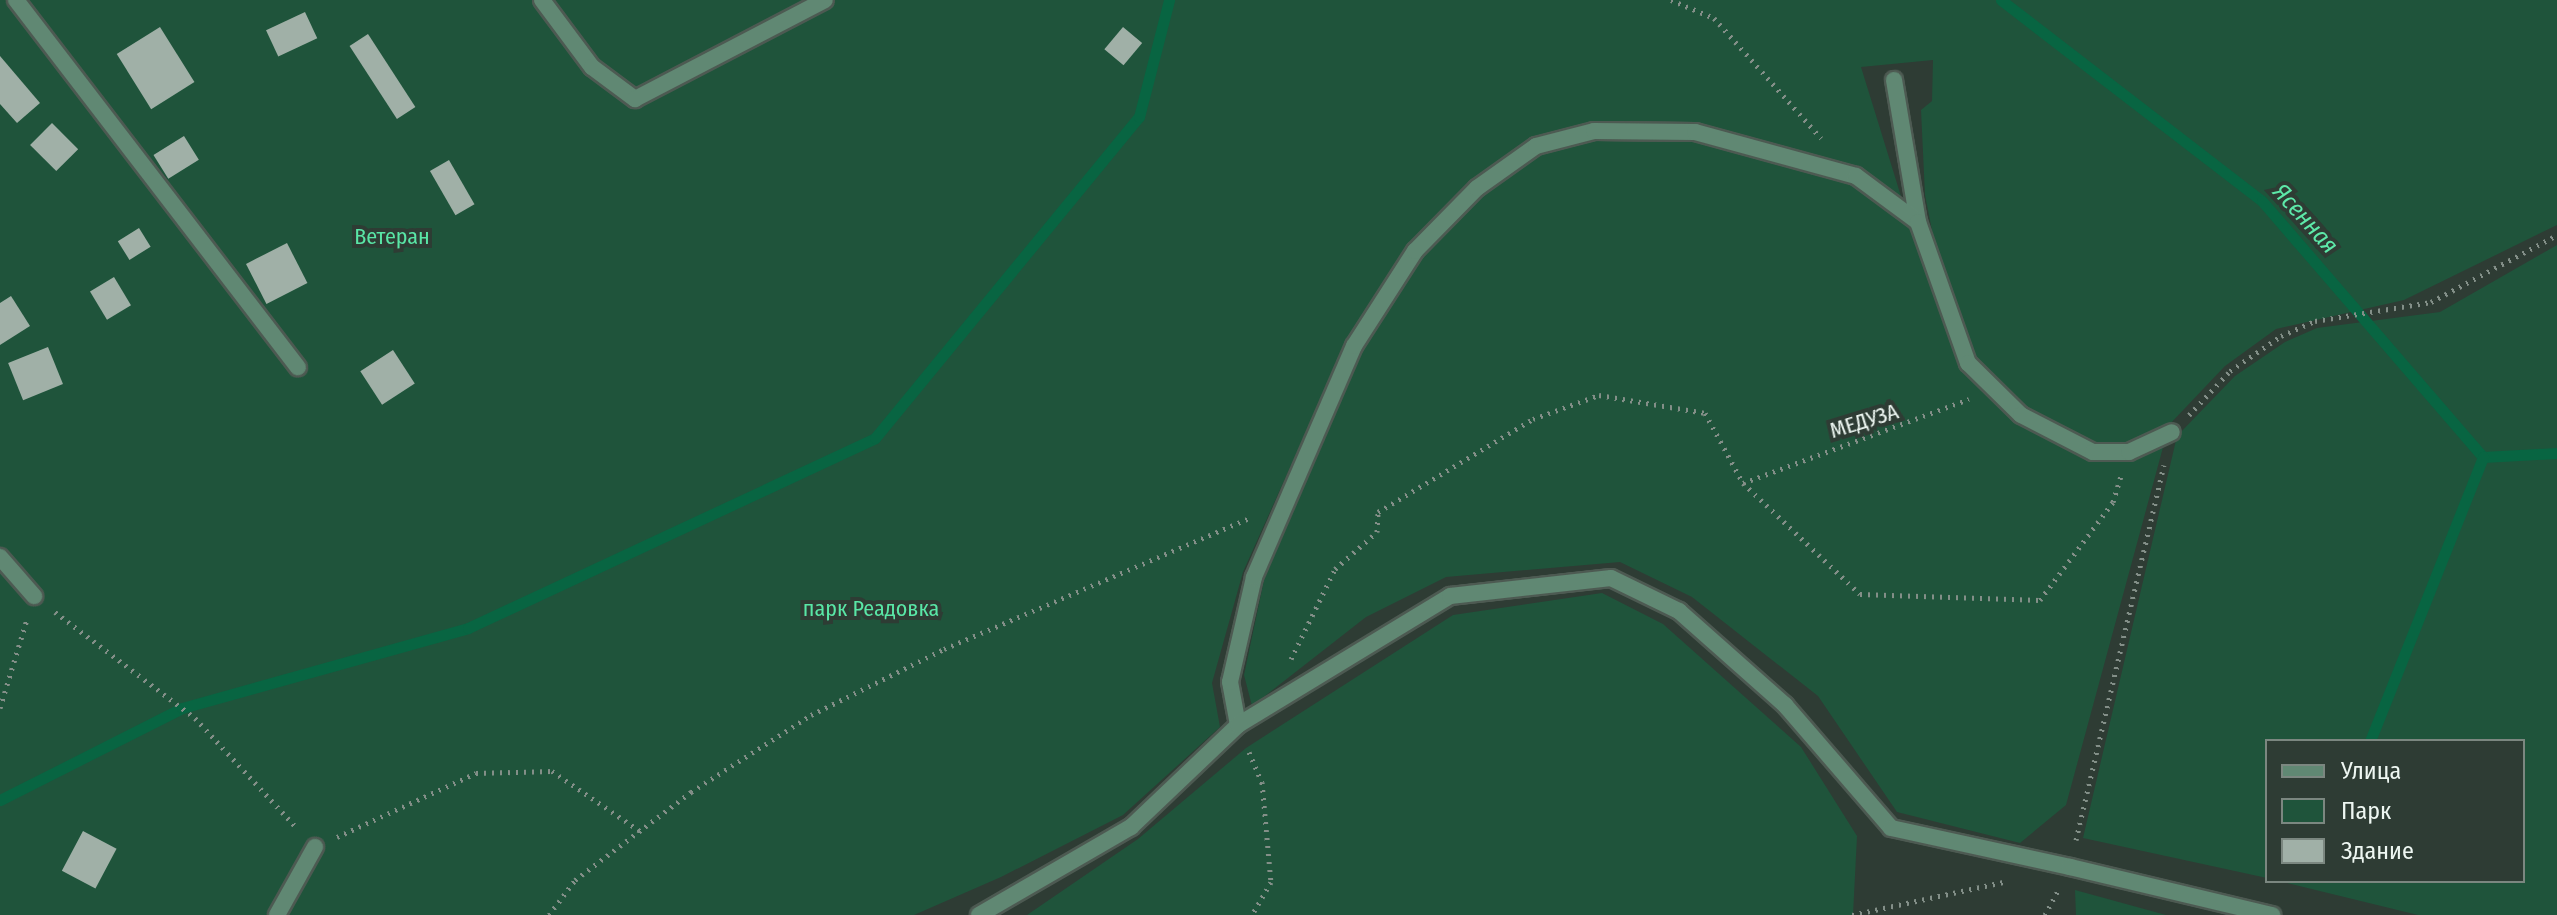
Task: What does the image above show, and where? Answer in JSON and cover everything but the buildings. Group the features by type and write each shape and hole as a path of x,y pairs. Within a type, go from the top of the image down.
{"street":[{"path":"16,0 298,367"},
{"path":"542,0 592,67 635,99 825,0"},
{"path":"1894,80 1918,222 1968,363 2052,436 2093,452 2129,452 2172,432"},
{"path":"1238,725 1230,682 1254,577 1281,505 1354,346 1415,251 1477,188 1536,146 1594,131 1695,132 1856,176 1918,222"},
{"path":"0,557 34,596"},
{"path":"979,915 1131,827 1238,725 1450,596 1611,578 1679,611 1785,705 1891,828 2272,915"},
{"path":"277,915 315,847"}],"path":[{"path":"1671,0 1714,18 1825,142"},
{"path":"2070,867 2172,432 2230,371 2315,321 2431,302 2557,235"},
{"name":"МЕДУЗА","path":"1743,483 1996,390"},
{"path":"549,915 575,880 640,831 811,715 944,649 1281,505"},
{"path":"0,708 34,596 195,718 315,847 476,773 552,771 640,831"},
{"path":"1852,915 2008,881"}],"green space":[{"path":"0,0 2557,0 2557,225 2404,300 2276,329 2225,366 2168,426 2129,449 2094,448 2024,412 1973,360 1941,276 1925,195 1921,110 1932,101 1933,60 1861,67 1904,206 1858,170 1695,125 1592,123 1532,139 1471,183 1408,247 1346,343 1243,572 1212,683 1220,727 1123,815 1001,877 914,915 0,915"},
{"path":"1597,139 1695,139 1854,182 1914,228 1964,366 2019,418 2091,456 2165,440 2066,805 2020,843 1897,812 1818,696 1692,597 1620,562 1446,577 1366,617 1252,706 1244,675 1264,580 1362,352 1421,254 1483,193 1540,153"},
{"path":"2557,245 2557,915 2418,915 2287,883 2525,883 2525,739 2265,739 2265,878 2083,838 2177,436 2235,376 2285,342 2317,328 2440,312"},
{"path":"1602,593 1663,624 1801,747 1857,836 1853,915 1027,915 1138,839 1246,748 1453,615"},
{"path":"2075,890 2166,915 2076,915"}],"waterway":[{"path":"0,800 182,708 468,628 875,438 1139,117 1169,0"},
{"name":"Ясенная","path":"2001,0 2262,201 2483,457 2557,453"},
{"path":"2371,739 2483,457"}],"park label":[{"name":"Ветеран","path":"392,237"},
{"name":"парк Реадовка","path":"871,609"}]}
